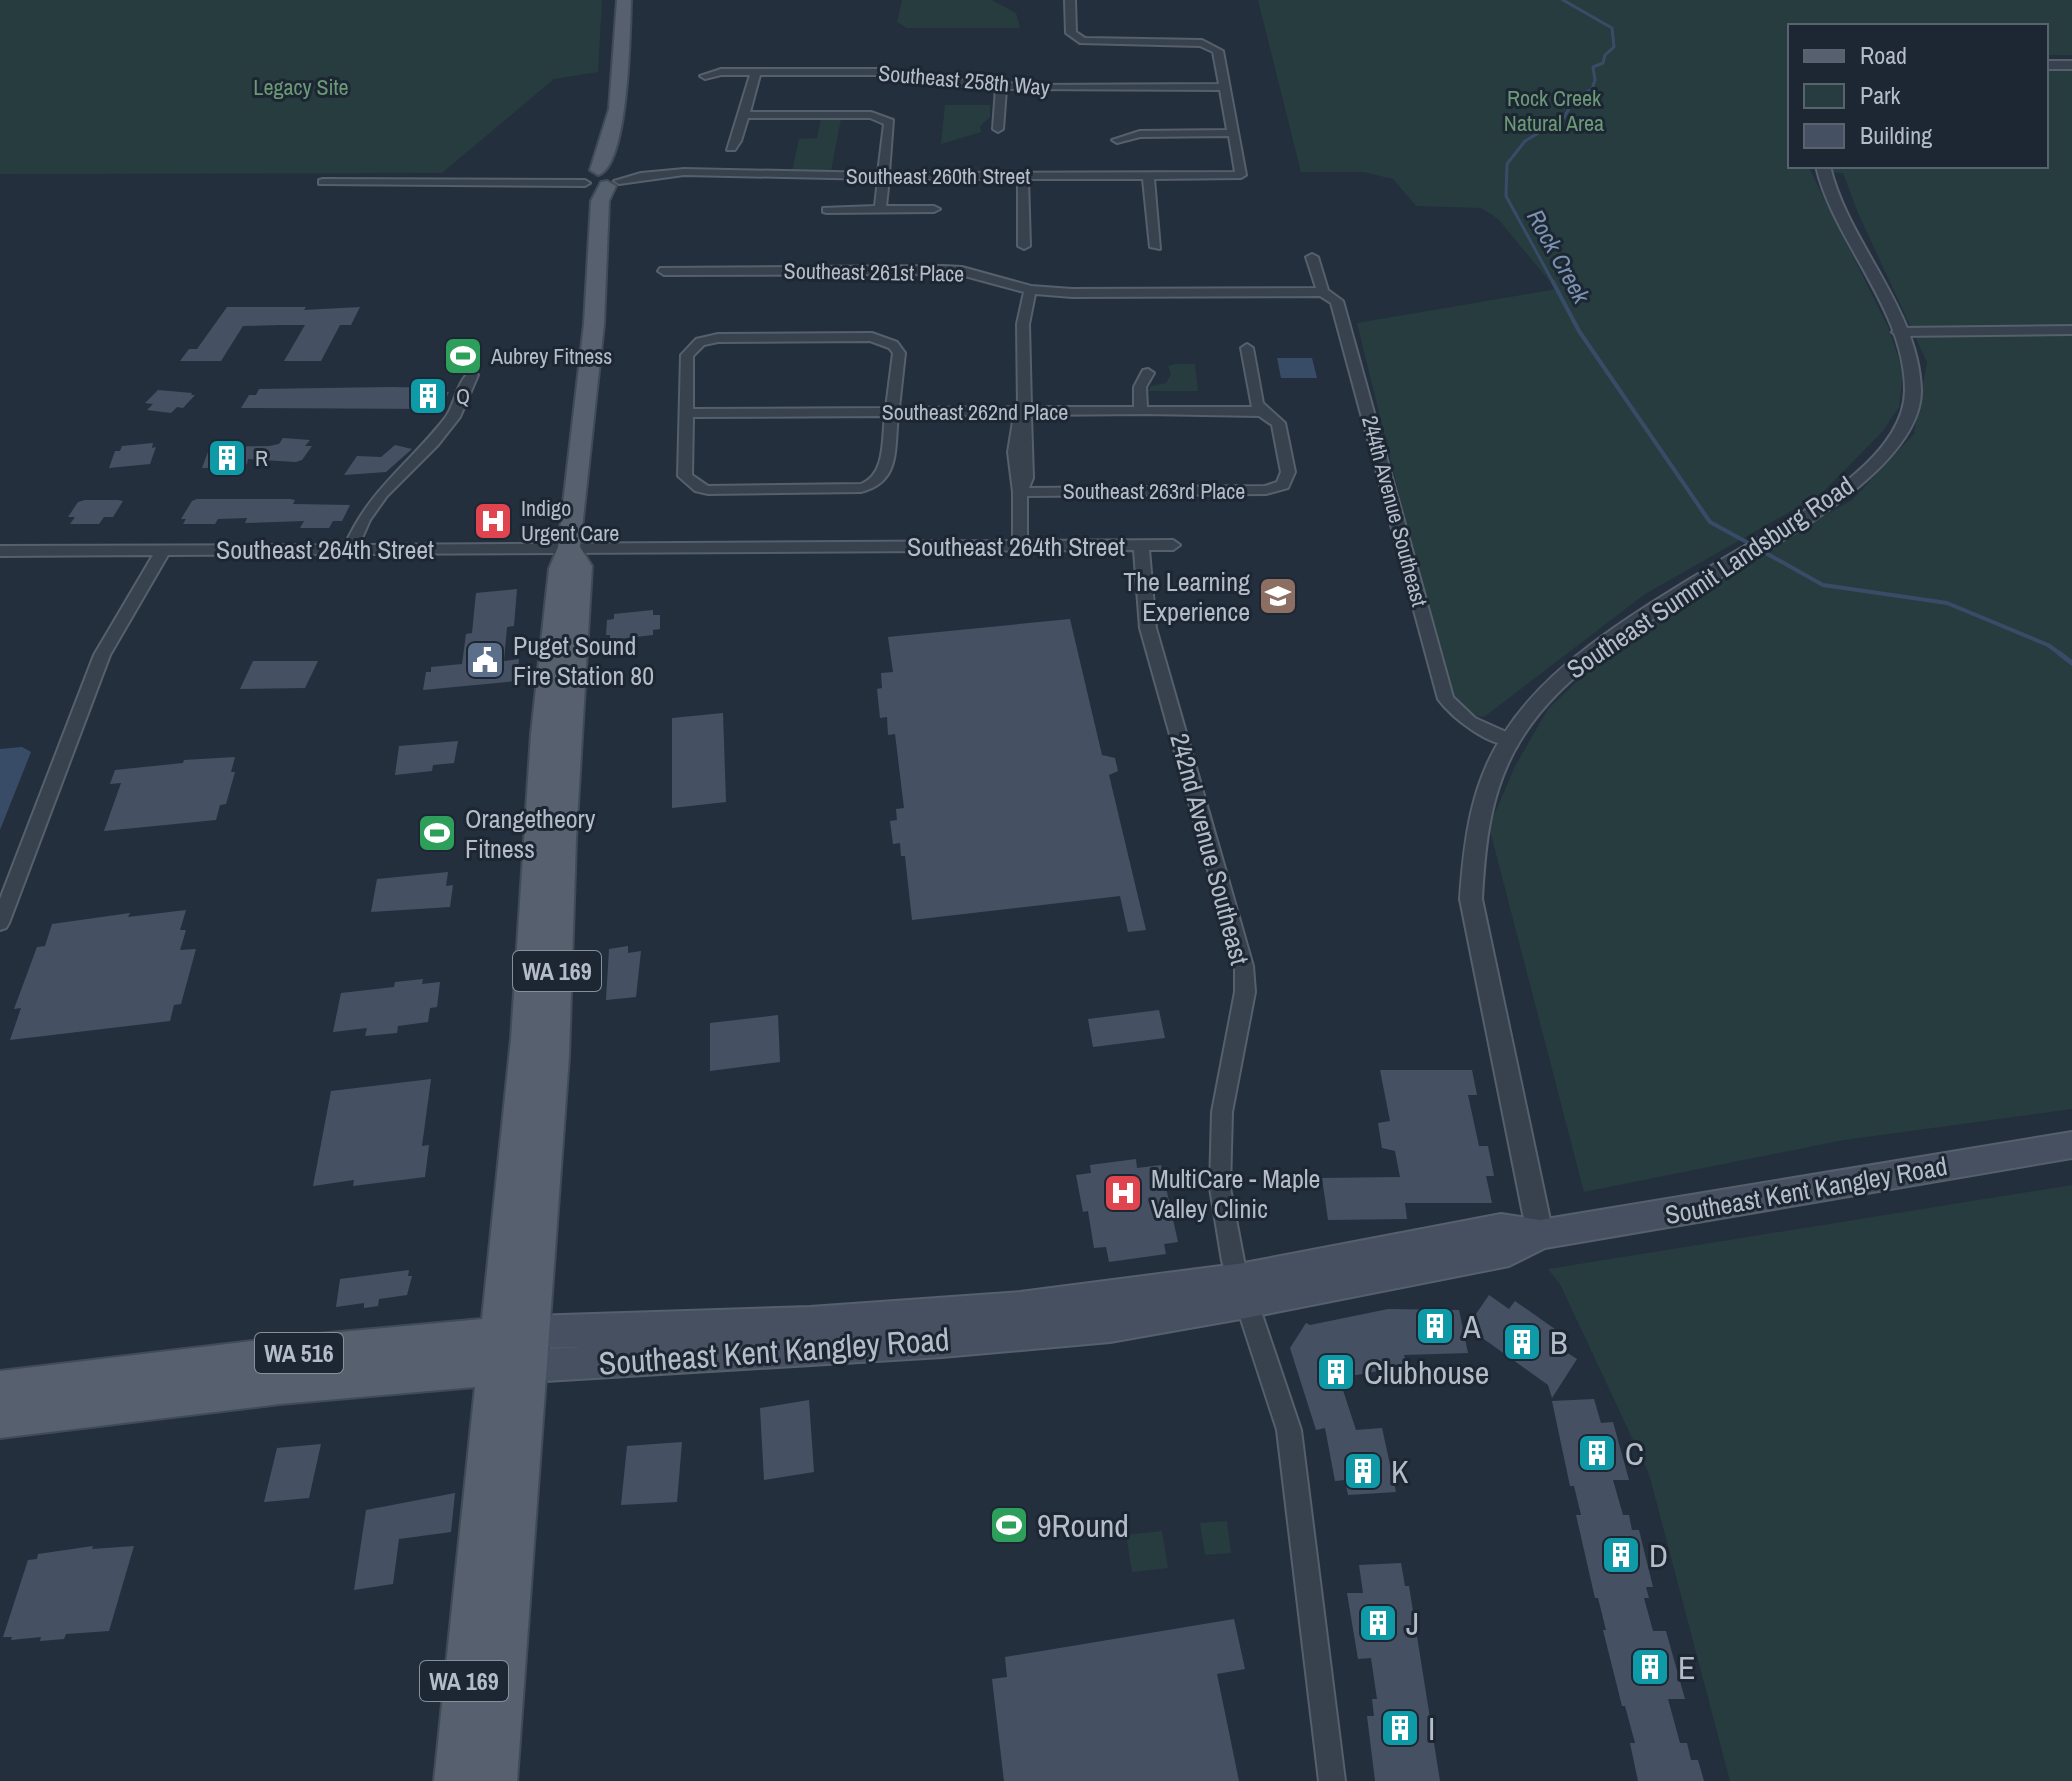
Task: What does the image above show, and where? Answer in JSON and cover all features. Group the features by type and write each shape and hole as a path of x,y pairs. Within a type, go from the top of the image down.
{"main road":[{"name":"WA 169","path":"496,1781 526,1039 543,769 560,569 569,547 594,327 602,179 615,112 624,0"},
{"name":"WA 169","path":"455,1781 554,1056 562,839 581,566 569,547"},
{"path":"543,769 554,776 551,834 562,839"},
{"name":"Southeast Kent Kangley Road","path":"0,1389 254,1357 942,1341 1110,1326 1242,1291 1509,1251 1540,1234 2072,1145"},
{"name":"Southeast Kent Kangley Road","path":"0,1420 419,1372 512,1350"}],"street":[{"path":"1070,0 1071,33 1075,38 1093,42 1202,43 1218,51 1233,133 1140,134 1117,140"},
{"path":"2048,65 2072,65"},
{"path":"731,148 756,72"},
{"name":"Southeast 258th Way","path":"705,76 756,72 877,72 929,81 1001,86 1224,87"},
{"path":"998,129 1001,86"},
{"path":"744,115 871,115 884,118 889,122 880,209"},
{"name":"Southeast 260th Street","path":"323,182 602,179 710,172 785,177 1241,175 1233,133"},
{"name":"Southeast Summit Landsburg Road","path":"1540,1234 1471,899 1471,859 1479,812 1488,782 1509,740 1542,696 1584,658 1684,590 1843,494 1903,431 1912,408 1913,377 1898,332 1824,168"},
{"path":"1148,175 1156,247"},
{"path":"1023,176 1024,246"},
{"path":"827,210 934,209"},
{"name":"244th Avenue Southeast","path":"1312,257 1323,292 1337,301 1446,699 1469,722 1509,740"},
{"name":"Southeast 261st Place","path":"664,271 944,270 962,271 1030,290 1072,293 1323,292"},
{"path":"1020,546 1016,425 1022,412 1023,324 1030,290"},
{"path":"1898,332 2072,330"},
{"path":"872,337 889,342 899,353 892,413 885,469 882,478 871,485 856,489 700,488 685,476 687,355 700,342 718,338 872,337"},
{"path":"1247,348 1256,403 1263,413"},
{"path":"1141,412 1140,387 1148,373"},
{"path":"350,549 363,520 382,493 433,442 455,414 472,375"},
{"name":"Southeast 262nd Place","path":"686,413 1263,413"},
{"name":"Southeast 263rd Place","path":"1020,492 1266,490 1285,481 1288,472 1278,423 1263,413"},
{"name":"242nd Avenue Southeast","path":"1141,545 1148,628 1244,966 1245,992 1222,1112 1220,1175 1225,1227 1242,1291 1289,1430 1332,1781"},
{"name":"Southeast 264th Street","path":"0,551 1173,545"},
{"path":"0,923 102,655 163,550"}],"green space":[{"name":"Legacy Site","path":"0,0 602,0 598,72 554,79 442,173 0,174"},
{"path":"902,0 992,0 1016,13 1020,28 907,28 897,22"},
{"name":"Rock Creek Natural Area","path":"1258,0 2072,0 2072,55 2048,55 2048,24 1788,24 1788,168 1809,168 1888,327 1903,371 1899,407 1883,431 1821,494 1645,594 1484,717 1470,716 1448,693 1357,323 1556,289 1499,220 1481,208 1416,206 1393,179 1363,172 1301,172"},
{"path":"2048,65 2072,65 2072,1109 1844,1140 1584,1192 1489,827 1515,766 1548,709 1635,626 1852,500 1914,434 1927,362 1858,213 1843,173 1824,172 1823,168 2048,168"},
{"path":"945,105 990,105 990,117 980,126 981,132 941,144"},
{"path":"821,119 841,119 831,171 792,171 799,139 817,138"},
{"path":"1195,364 1198,391 1147,391 1151,386 1166,383 1171,374 1168,366"},
{"path":"2072,1185 2072,1781 1730,1781 1649,1474 1560,1284 1548,1269"},
{"path":"1227,1521 1231,1553 1205,1555 1200,1523"},
{"path":"1162,1531 1168,1568 1132,1572 1126,1535"}],"water":[{"path":"1277,358 1312,358 1317,378 1281,378"},
{"path":"22,747 31,752 0,830 0,749"}],"building":[{"path":"227,307 306,307 304,310 360,307 351,325 340,325 321,361 284,361 305,325 280,325 243,326 221,361 180,361 189,349 197,349"},
{"path":"446,388 444,392 449,392 442,407 437,409 241,408 249,395 256,395 259,389"},
{"path":"158,390 195,395 183,408 177,407 171,413 147,410 153,404 145,403"},
{"path":"283,438 310,440 305,446 312,446 302,460 296,462 248,459 247,464 240,467 202,468 208,452 213,452 214,447 269,446 279,444"},
{"path":"153,443 152,448 156,447 150,464 109,468 115,451 120,451 122,446"},
{"path":"395,445 412,449 386,472 344,475 357,456 381,457"},
{"path":"290,499 295,500 293,504 350,505 342,521 333,521 329,528 300,528 304,521 245,523 247,518 218,519 215,524 183,524 186,519 181,519 192,501"},
{"path":"123,501 113,517 104,517 99,524 70,524 75,517 68,517 78,502"},
{"name":"Indigo Urgent Care","path":"479,516 512,516 507,531 474,531"},
{"name":"Puget Sound Fire Station 80","path":"517,589 514,626 507,627 504,661 519,659 517,681 423,690 426,672 431,672 431,667 462,664 466,634 472,633 476,593"},
{"path":"653,610 653,615 660,615 660,629 653,630 653,635 610,640 610,635 606,635 607,620 614,619 614,614"},
{"path":"1070,619 1102,755 1115,758 1118,771 1109,775 1146,930 1128,932 1120,896 912,920 905,856 901,856 900,843 893,844 890,821 897,820 896,809 904,808 895,734 888,735 887,717 880,718 877,689 882,688 881,673 893,672 888,637"},
{"path":"253,661 318,661 305,688 240,689"},
{"path":"723,713 726,802 672,808 672,718"},
{"path":"458,741 454,763 433,765 432,771 395,775 399,746"},
{"path":"235,757 231,772 235,772 226,804 220,805 216,820 104,831 121,783 110,784 115,770 183,763 184,760"},
{"path":"448,872 446,886 453,885 450,907 371,912 377,879"},
{"path":"186,910 180,930 186,930 180,950 196,949 181,1004 174,1005 170,1021 10,1040 21,1008 14,1009 37,947 45,946 52,924 130,913 128,917"},
{"path":"628,946 628,953 641,951 636,997 606,1000 609,949"},
{"path":"423,979 422,984 440,982 437,1007 430,1008 428,1022 398,1026 397,1033 365,1036 367,1028 333,1032 341,993 394,987 395,982"},
{"path":"1159,1010 1165,1038 1093,1047 1088,1019"},
{"path":"778,1015 780,1062 710,1071 710,1023"},
{"path":"1380,1070 1472,1070 1477,1095 1468,1095 1479,1146 1488,1146 1494,1176 1486,1176 1492,1203 1405,1203 1407,1219 1328,1220 1322,1178 1400,1177 1395,1151 1382,1148 1378,1123 1390,1121"},
{"path":"431,1079 422,1146 429,1145 425,1177 353,1186 354,1180 313,1186 331,1091"},
{"name":"MultiCare - Maple Valley Clinic","path":"1136,1159 1137,1168 1161,1165 1178,1242 1164,1244 1166,1254 1109,1262 1106,1247 1094,1248 1088,1211 1083,1212 1076,1175 1091,1173 1090,1165"},
{"path":"409,1270 408,1276 412,1276 407,1295 379,1299 378,1306 364,1308 364,1303 336,1307 340,1279"},
{"name":"B","path":"1489,1295 1509,1309 1515,1301 1562,1334 1555,1345 1577,1359 1552,1398 1548,1385 1467,1327"},
{"path":"1388,1309 1459,1310 1468,1353 1404,1355 1408,1366 1339,1378 1356,1430 1382,1428 1396,1492 1348,1495 1345,1480 1335,1481 1325,1428 1316,1430 1290,1348 1306,1323 1310,1325"},
{"path":"1594,1399 1601,1423 1613,1422 1629,1480 1613,1480 1623,1515 1629,1515 1632,1530 1639,1530 1653,1587 1646,1587 1649,1598 1644,1598 1653,1631 1666,1631 1685,1699 1668,1699 1680,1743 1687,1743 1691,1760 1698,1760 1704,1781 1638,1781 1630,1743 1635,1743 1625,1706 1622,1706 1598,1598 1595,1598 1576,1515 1581,1515 1574,1486 1570,1486 1552,1401"},
{"path":"809,1400 814,1472 764,1480 760,1408"},
{"path":"682,1442 677,1502 621,1505 627,1446"},
{"path":"321,1444 309,1498 264,1502 277,1448"},
{"path":"455,1493 451,1532 399,1539 393,1584 354,1590 366,1510"},
{"path":"93,1546 92,1549 134,1546 109,1631 66,1634 64,1639 40,1641 41,1637 11,1640 12,1637 3,1637 28,1560 37,1559 38,1554"},
{"path":"1401,1563 1405,1586 1409,1586 1440,1781 1375,1781 1367,1716 1374,1716 1372,1699 1377,1699 1371,1658 1358,1659 1347,1593 1363,1593 1359,1565"},
{"path":"1234,1619 1245,1669 1217,1674 1239,1781 1004,1781 992,1679 1007,1677 1005,1657"}],"waterway":[{"name":"Rock Creek","path":"1554,284 1506,196 1507,164 1525,141 1564,118 1574,99 1592,89 1595,80 1593,67 1603,63 1605,55 1614,47 1612,28 1563,0"},
{"name":"Rock Creek","path":"1553,282 1579,331 1710,522 1752,545"},
{"name":"Rock Creek","path":"1764,552 1823,585 1947,603 2048,645 2062,655"},
{"name":"Rock Creek","path":"2059,653 2072,663"}],"place":[{"name":"Aubrey Fitness","path":"463,356"},
{"name":"Q","path":"428,396"},
{"name":"R","path":"227,458"},
{"name":"Indigo Urgent Care","path":"493,521"},
{"name":"The Learning Experience","path":"1278,596"},
{"name":"Puget Sound Fire Station 80","path":"485,660"},
{"name":"Orangetheory Fitness","path":"437,833"},
{"name":"MultiCare - Maple Valley Clinic","path":"1123,1193"},
{"name":"A","path":"1435,1326"},
{"name":"B","path":"1522,1342"},
{"name":"Clubhouse","path":"1336,1372"},
{"name":"C","path":"1597,1453"},
{"name":"K","path":"1363,1471"},
{"name":"9Round","path":"1009,1525"},
{"name":"D","path":"1621,1555"},
{"name":"J","path":"1378,1623"},
{"name":"E","path":"1650,1667"},
{"name":"I","path":"1400,1728"}]}
